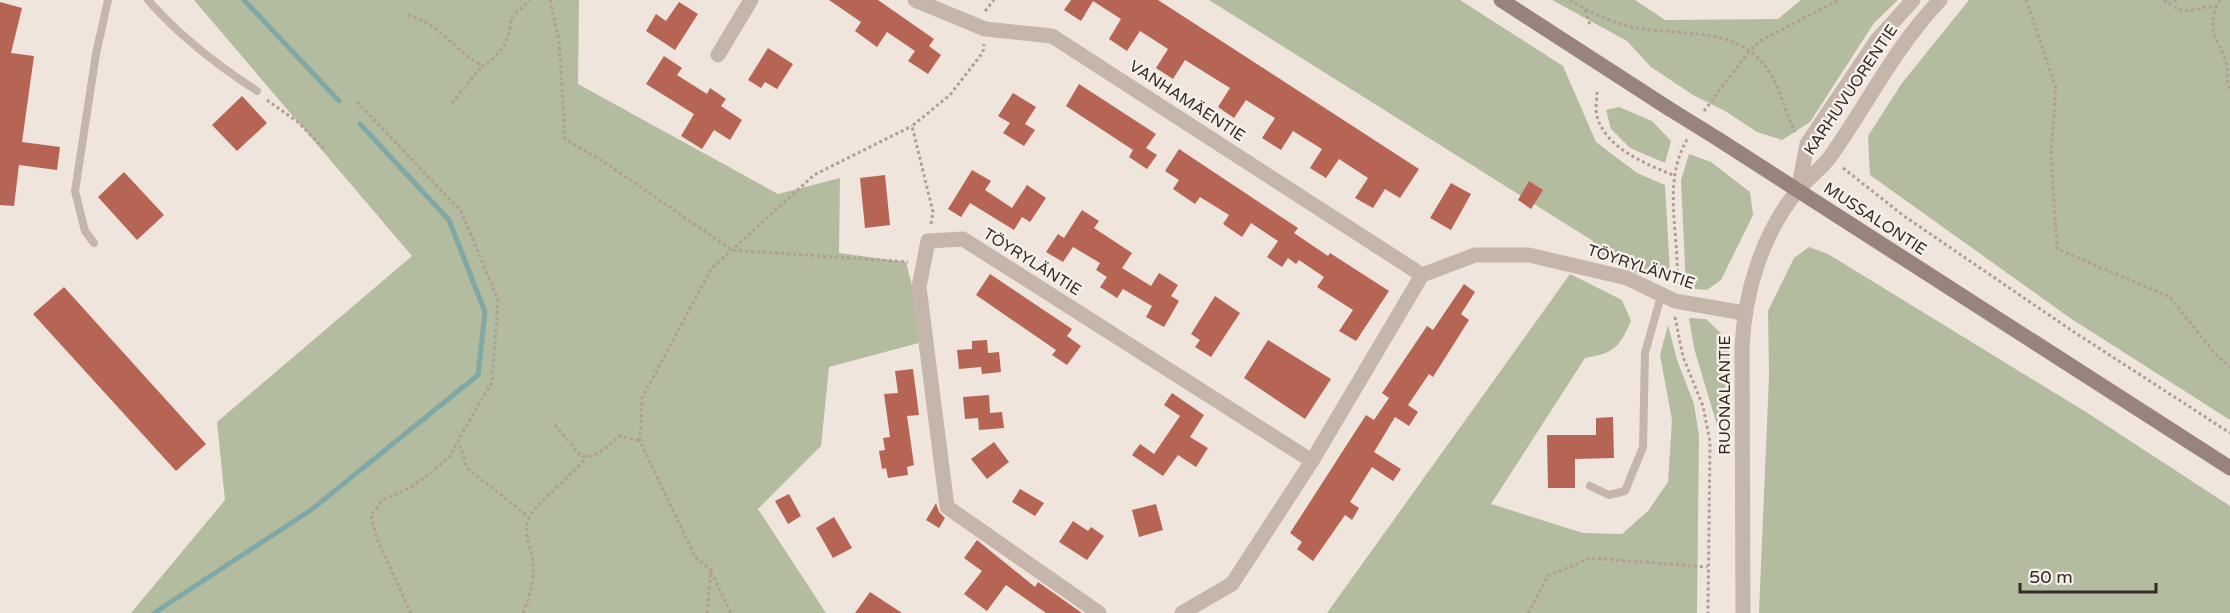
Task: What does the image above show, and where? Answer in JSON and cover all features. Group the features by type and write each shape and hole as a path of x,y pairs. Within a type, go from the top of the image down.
{"main road":[{"name":"MUSSALONTIE","path":"1501,0 2230,468"}],"street":[{"path":"718,55 751,0"},
{"name":"VANHAMÄENTIE","path":"915,0 985,29 1052,36 1422,275"},
{"name":"KARHUVUORENTIE","path":"1798,191 1807,144 1877,40 1897,15 1913,0"},
{"name":"KARHUVUORENTIE","path":"1798,191 1829,159 1883,73 1940,0"},
{"name":"RUONALANTIE","path":"1743,613 1744,313 1755,270 1770,236 1798,191"},
{"name":"TÖYRYLÄNTIE","path":"928,241 963,239 1312,461"},
{"path":"928,241 919,287 947,507 1099,613"},
{"name":"TÖYRYLÄNTIE","path":"1422,275 1475,255 1529,255 1627,278 1668,299 1744,313"},
{"path":"1182,613 1232,584 1312,461 1422,275"}],"lane":[{"path":"94,243 86,231 75,191 96,54 108,0"},
{"path":"148,0 164,18 198,48 257,91"},
{"path":"1590,486 1609,495 1625,491 1637,465 1643,447 1645,353 1668,299"}],"path":[{"path":"452,103 482,66 495,59 510,32 511,18 530,0"},
{"path":"550,0 559,40 565,139 607,164 732,250 893,262 924,261"},
{"path":"1570,0 1585,10 1628,26 1717,35 1750,50 1769,72 1795,134 1807,144"},
{"path":"1701,116 1727,77 1750,50 1762,40 1839,0"},
{"path":"2026,0 2056,88 2051,153 2057,249 2170,297 2215,354 2230,367"},
{"path":"2166,1 2178,0"},
{"path":"2220,0 2211,19 2218,48 2227,64 2226,80 2230,90"},
{"path":"2166,1 2173,8 2190,13 2217,6"},
{"path":"1585,10 1590,25"},
{"path":"408,15 446,36 470,59 482,66"},
{"path":"731,613 711,570 695,556 640,441 642,398 711,269 814,175 912,126 950,95 983,52 985,29"},
{"path":"257,91 299,123 324,148"},
{"path":"1597,92 1597,115 1612,140 1648,165 1673,175"},
{"path":"357,102 461,211 498,300 492,382 451,455 431,473 383,500 371,515 377,539 411,613"},
{"path":"912,126 933,212 928,241"},
{"path":"1691,133 1680,151 1673,175 1677,275 1668,299 1683,357 1703,406 1710,442 1708,613"},
{"path":"1829,159 1904,216 2071,330 2230,433"},
{"path":"555,425 580,456 592,456 620,436 640,441"},
{"path":"458,440 467,468 529,517"},
{"path":"523,613 532,587 533,563 526,540 529,517 576,472 586,457"},
{"path":"1528,613 1548,576 1590,558 1708,567"},
{"path":"707,613 711,570"}],"green space":[{"path":"194,0 579,0 578,84 778,194 840,178 839,253 906,262 926,341 829,367 821,446 758,509 826,613 131,613 225,500 217,422 412,256"},
{"path":"1209,0 1460,0 1563,66 1596,142 1637,173 1665,185 1670,274 1640,275 1611,261 1589,247 1593,241"},
{"path":"1552,0 1635,0 1665,20 1778,19 1801,0 1898,0 1874,23 1810,122 1782,140 1757,132 1725,111 1693,95 1651,67 1627,41"},
{"path":"1969,0 2230,0 2230,420 2070,318 1870,175 1868,136 1902,83"},
{"path":"1619,107 1652,121 1671,141 1665,163 1630,148 1611,129 1606,110"},
{"path":"1689,154 1711,162 1750,192 1753,215 1721,280 1707,290 1686,288 1681,180"},
{"path":"1809,247 1828,254 2086,412 2230,506 2230,613 1759,613 1769,376 1768,311 1794,258"},
{"path":"1570,274 1622,300 1631,321 1614,348 1603,354 1585,358 1491,504 1583,533 1622,534 1648,511 1668,482 1672,420 1660,355 1668,325 1677,360 1694,404 1699,436 1697,613 1327,613"},
{"path":"1689,318 1706,319 1729,341 1729,364 1719,432 1694,348"}],"building":[{"path":"829,0 878,0 934,39 929,46 941,55 928,74 908,61 915,51 887,32 877,47 855,31 861,22"},
{"path":"1071,0 1158,0 1419,169 1400,198 1385,189 1373,208 1355,198 1368,178 1339,159 1326,178 1310,168 1322,149 1293,131 1281,150 1262,138 1275,118 1246,100 1234,118 1218,107 1230,88 1185,60 1173,79 1156,68 1168,49 1140,31 1127,51 1109,39 1121,19 1093,1 1081,21 1064,10"},
{"path":"0,2 22,8 11,53 34,56 22,142 60,147 57,170 19,165 14,206 0,205"},
{"path":"679,2 698,14 675,50 646,31 656,14 666,21"},
{"path":"768,48 793,64 777,89 765,82 761,88 748,80"},
{"path":"664,56 682,68 677,75 707,94 710,88 726,99 721,106 742,120 730,140 714,130 702,149 681,136 694,114 646,84"},
{"path":"1079,84 1156,134 1146,148 1157,155 1147,169 1129,157 1133,150 1066,106"},
{"path":"1013,93 1036,107 1025,124 1035,130 1024,146 1003,133 1010,123 998,116"},
{"path":"242,96 267,123 237,151 212,125"},
{"path":"1179,149 1298,228 1294,233 1328,256 1330,253 1389,291 1356,341 1339,331 1353,310 1317,287 1324,277 1299,260 1296,264 1288,258 1282,267 1267,257 1278,241 1251,223 1242,237 1223,224 1229,215 1200,197 1195,204 1173,189 1179,180 1165,171"},
{"path":"972,170 991,181 985,190 1012,208 1027,185 1046,198 1030,222 1022,217 1014,230 970,203 961,217 948,209"},
{"path":"124,172 164,215 137,240 98,197"},
{"path":"885,175 890,225 865,228 860,178"},
{"path":"1529,181 1543,190 1531,209 1518,200"},
{"path":"1451,183 1471,194 1451,230 1430,218"},
{"path":"1082,210 1099,221 1094,228 1132,253 1122,268 1151,286 1159,273 1178,285 1171,296 1179,301 1164,327 1146,317 1152,306 1123,289 1117,298 1100,287 1107,277 1096,270 1100,263 1073,247 1063,262 1046,252 1058,234 1064,238"},
{"path":"990,274 1072,329 1067,336 1081,346 1067,365 1052,355 1056,350 976,295"},
{"path":"1464,284 1475,292 1461,314 1469,320 1433,377 1429,374 1408,405 1418,412 1409,426 1395,417 1374,452 1401,469 1393,481 1372,467 1350,502 1359,508 1352,520 1345,515 1313,561 1297,549 1302,542 1290,533 1366,415 1374,420 1389,398 1382,393 1427,326 1433,330"},
{"path":"64,287 206,444 176,471 33,314"},
{"path":"1215,296 1240,313 1211,357 1195,347 1200,340 1191,334"},
{"path":"987,340 988,353 999,352 1001,372 982,374 981,367 959,369 957,350 972,349 972,341"},
{"path":"1268,340 1331,379 1305,419 1244,378"},
{"path":"913,369 919,415 907,416 914,465 907,467 908,475 888,478 886,468 882,469 879,451 885,450 883,438 890,437 884,394 898,393 895,371"},
{"path":"1172,393 1204,415 1190,437 1208,448 1196,467 1178,455 1163,476 1132,455 1140,444 1154,454 1180,416 1164,405"},
{"path":"989,395 990,413 1002,412 1004,428 979,430 978,418 965,419 963,397"},
{"path":"1613,417 1614,458 1575,459 1575,488 1548,488 1547,435 1596,435 1596,418"},
{"path":"994,442 1009,462 987,479 971,459"},
{"path":"1020,489 1044,503 1035,516 1012,502"},
{"path":"789,494 801,516 788,524 775,501"},
{"path":"936,503 939,512 945,518 939,528 926,520"},
{"path":"1156,504 1163,530 1139,537 1132,510"},
{"path":"834,517 852,548 833,558 816,528"},
{"path":"1073,521 1088,531 1091,527 1104,536 1087,560 1059,542"},
{"path":"977,540 1035,587 1038,582 1082,613 1046,613 1006,585 987,611 964,594 982,571 964,558"},
{"path":"870,592 902,613 855,613"}],"waterway":[{"path":"244,0 339,101"},
{"path":"154,613 311,510 478,375 485,312 449,220 360,124"}]}
